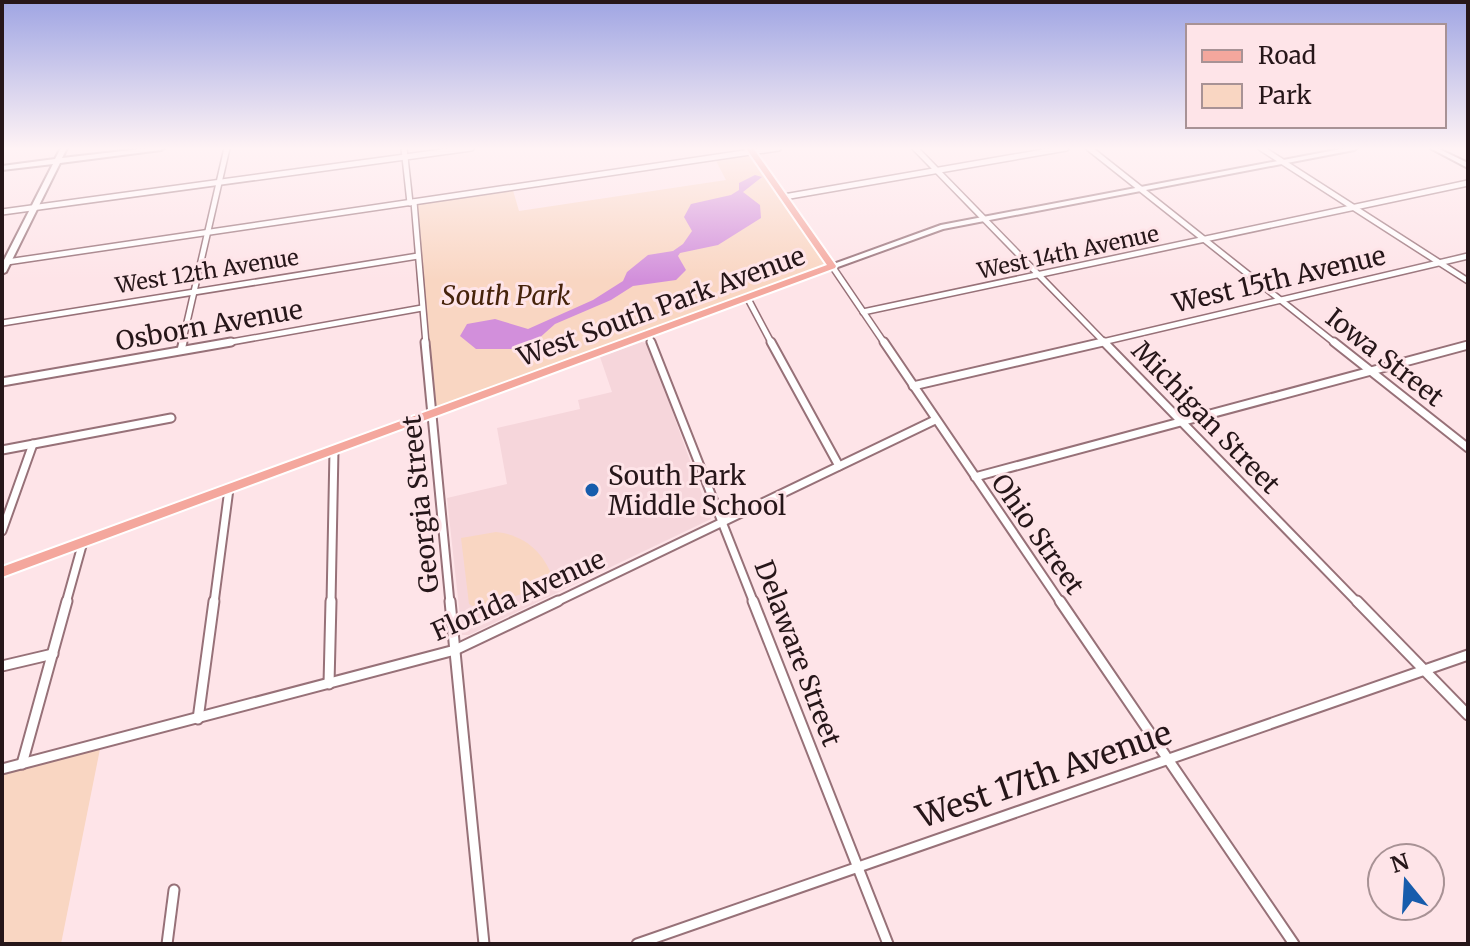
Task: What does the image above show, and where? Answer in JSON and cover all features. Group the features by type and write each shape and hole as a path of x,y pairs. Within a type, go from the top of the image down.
{"main road":[{"path":"2,272 42,192"},
{"name":"Ohio Street","path":"781,192 832,266"},
{"name":"West South Park Avenue","path":"2,572 935,229 1124,192"}],"street":[{"path":"2,212 147,192"},
{"path":"181,350 218,192"},
{"name":"Georgia Street","path":"411,192 484,944"},
{"path":"7,262 476,192"},
{"path":"784,197 812,192"},
{"name":"Michigan Street","path":"959,192 1468,715"},
{"name":"Iowa Street","path":"1145,192 1468,448"},
{"path":"1330,192 1468,281"},
{"name":"West 14th Avenue","path":"863,312 1426,192"},
{"name":"West 12th Avenue","path":"2,323 418,256"},
{"name":"West 15th Avenue","path":"913,386 1468,256"},
{"name":"Ohio Street","path":"832,266 1294,944"},
{"path":"747,297 839,466"},
{"name":"Osborn Avenue","path":"2,382 422,308"},
{"name":"Delaware Street","path":"648,333 888,944"},
{"path":"975,477 1468,345"},
{"path":"2,450 171,418"},
{"name":"Florida Avenue","path":"2,769 455,650 935,420"},
{"path":"2,531 33,444"},
{"path":"329,684 334,450"},
{"path":"198,719 229,489"},
{"path":"22,764 83,542"},
{"path":"2,666 53,654"},
{"name":"West 17th Avenue","path":"637,944 1468,655"},
{"path":"167,944 174,890"}],"shaded area":[{"path":"743,192 760,205 761,218 718,245 680,253 678,256 686,270 676,280 633,286 611,300 555,324 527,349 476,349 460,336 467,324 495,319 528,329 593,300 623,281 627,272 648,255 673,251 683,244 692,231 684,217 691,204"},
{"name":"South Park Middle School","path":"642,342 648,344 711,519 469,635 462,635 447,498 507,484 497,428 580,409 578,400 612,392 600,357"}],"green space":[{"name":"South Park","path":"478,192 514,192 519,211 645,192 780,192 831,266 431,414 414,202"},
{"path":"496,532 517,537 533,548 546,563 554,583 477,609 469,604 461,538"},
{"path":"101,744 61,944 2,944 2,770"}],"place":[{"name":"South Park Middle School","path":"592,490"}]}
